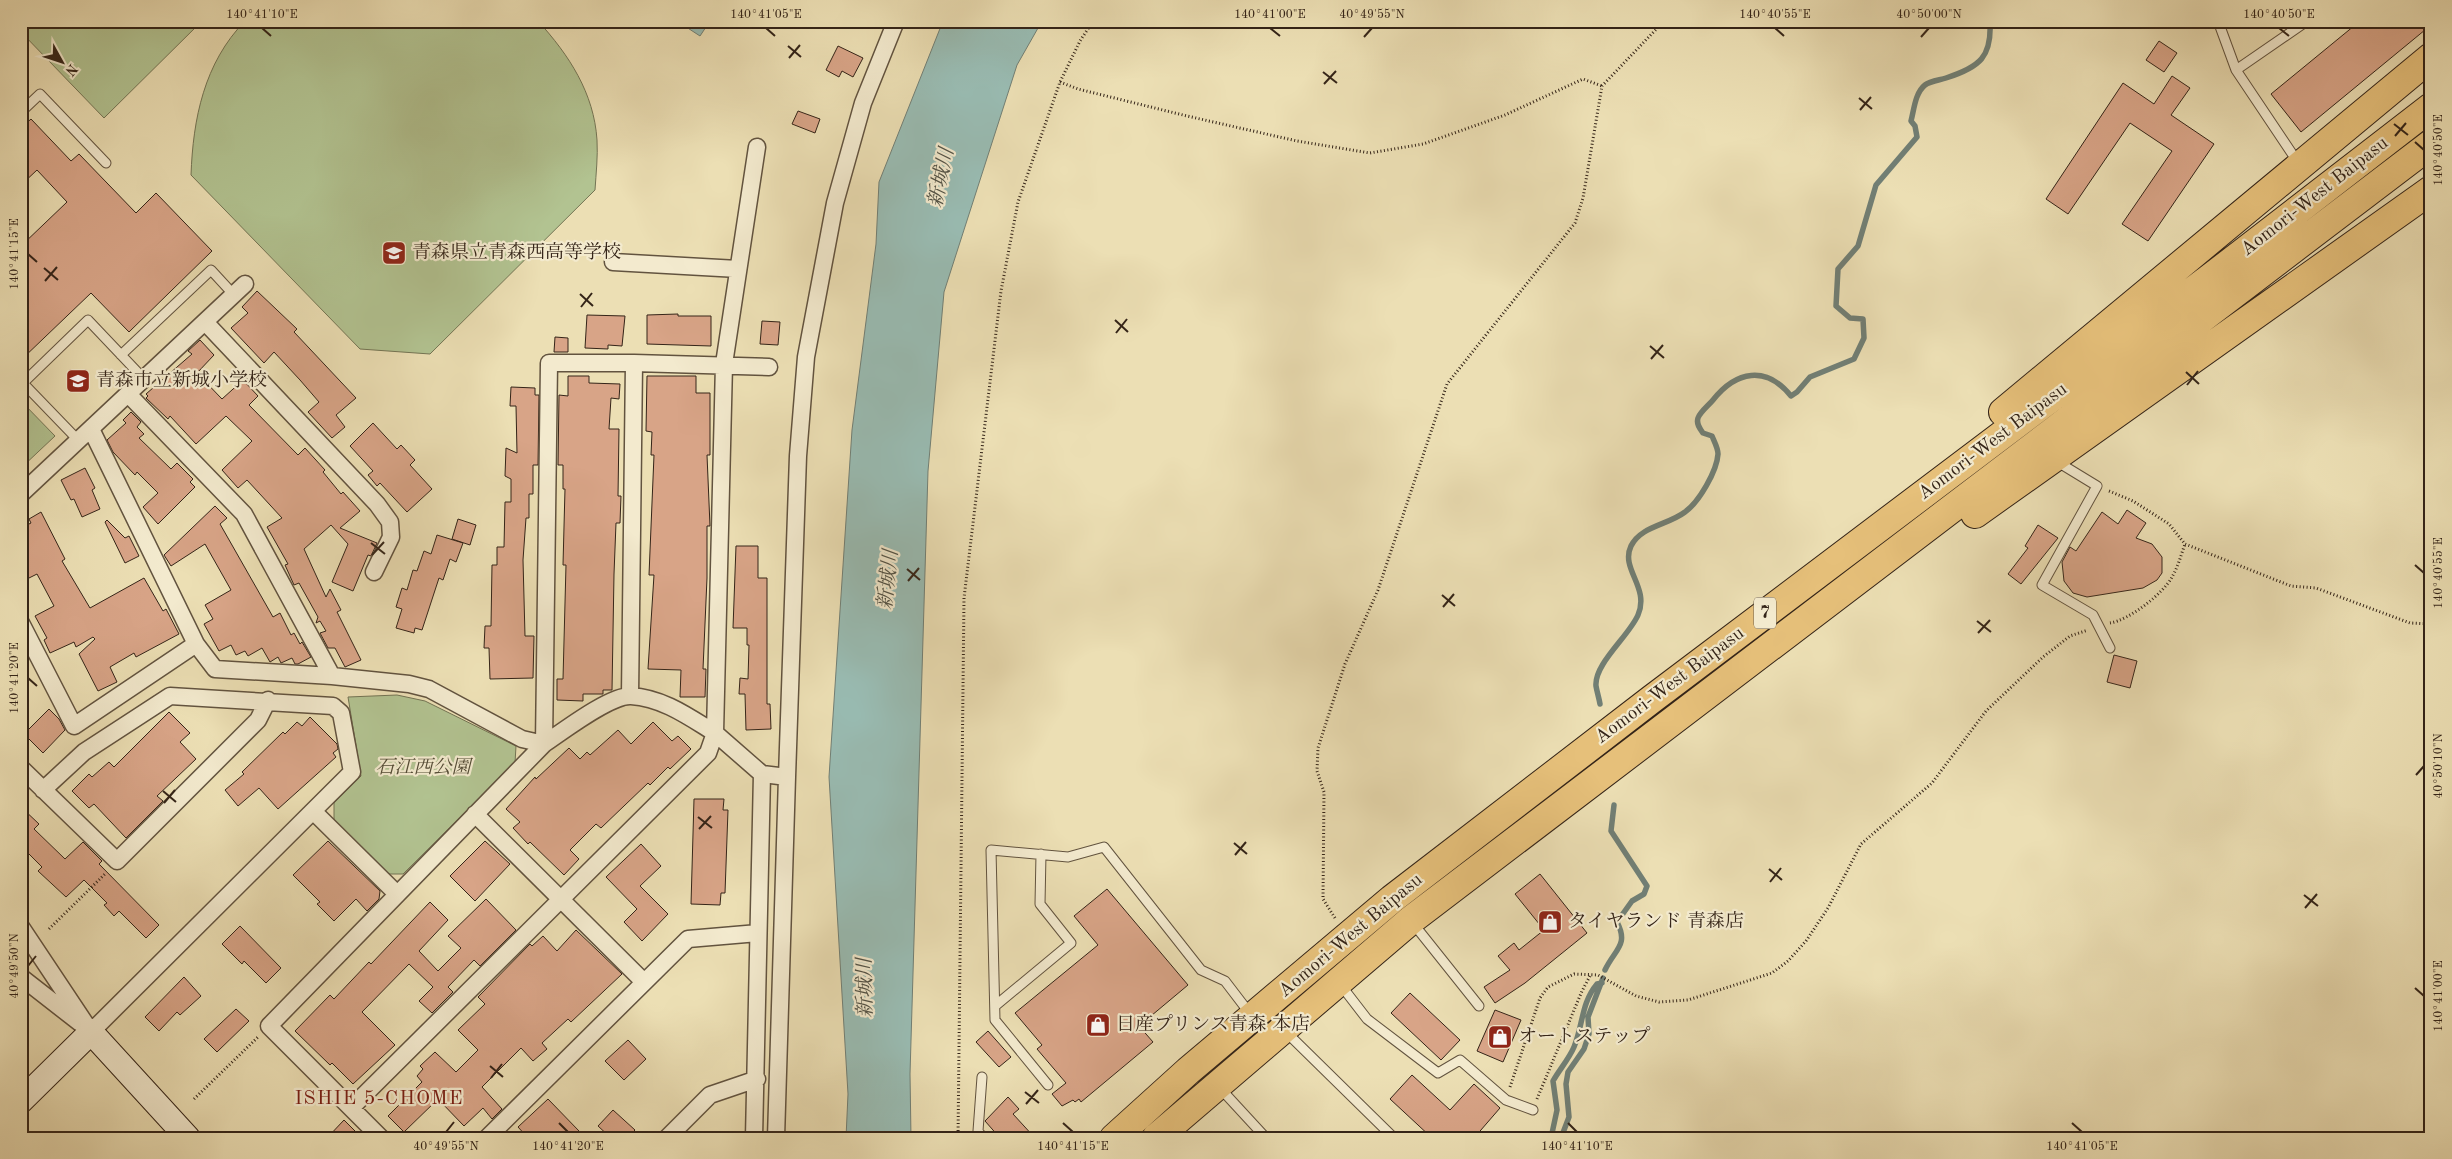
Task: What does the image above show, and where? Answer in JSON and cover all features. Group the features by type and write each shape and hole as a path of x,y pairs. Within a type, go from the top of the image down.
{"highway":[{"path":"1822,571 1961,447 2431,57"},
{"name":"Aomori-West Baipasu","path":"1114,1138 1347,938 1463,845 2194,290 2431,107"},
{"name":"Aomori-West Baipasu","path":"1156,1138 1216,1084 1411,920 2431,144"},
{"path":"1780,638 1962,523 2431,190"}],"street":[{"path":"776,1138 786,777 798,456 806,358 835,203 863,102 896,21"},
{"path":"351,1108 560,898 708,753 715,733 724,364 757,147"},
{"path":"613,262 738,269"},
{"path":"21,494 240,290"},
{"path":"205,322 376,504 390,522 391,537 374,572"},
{"path":"630,696 634,362"},
{"path":"544,744 549,363 634,362 769,367"},
{"path":"128,394 244,514 332,676"},
{"path":"91,429 196,644 215,669 332,676 409,684 429,689 522,739 544,744"},
{"path":"21,623 74,726 196,644"},
{"path":"21,1102 352,772 342,712 333,706 268,700 170,696 84,752 43,790"},
{"path":"381,1138 269,1026 544,744 597,708 630,696 674,707 715,733 762,774 786,777"},
{"path":"21,768 117,862 258,720 268,700"},
{"path":"754,1138 757,1079 762,774"},
{"path":"313,812 397,894"},
{"path":"475,814 643,981"},
{"path":"21,927 91,1032 188,1138"},
{"path":"487,1138 643,981 688,939 758,933"},
{"path":"21,977 91,1032"},
{"path":"667,1138 710,1095 757,1079"}],"lane":[{"path":"2218,21 2236,70 2301,166"},
{"path":"2236,70 2307,21"},
{"path":"21,112 40,94 106,163"},
{"path":"121,355 211,270 240,290"},
{"path":"78,440 22,382 88,320 144,379"},
{"path":"2052,459 2097,486 2042,585 2094,616 2110,648"},
{"path":"1048,1085 995,1020 991,850 1068,857 1104,847 1201,970 1225,981 1253,1017"},
{"path":"995,1006 1071,943 1040,904 1041,854"},
{"path":"1411,920 1479,1006"},
{"path":"1338,982 1367,1019 1438,1073 1460,1060 1506,1100 1532,1110"},
{"path":"1282,1028 1394,1138"},
{"path":"982,1077 978,1132 983,1138"},
{"path":"1216,1084 1266,1138"}],"path":[{"path":"958,1138 964,598 1002,282 1018,202 1060,82 1080,41 1093,21"},
{"path":"1347,938 1323,899 1324,792 1317,771 1318,748 1345,664 1378,590 1447,384 1575,223 1583,198 1602,86 1664,21"},
{"path":"1060,82 1078,89 1196,118 1297,141 1370,153 1423,144 1505,115 1584,79 1602,86"},
{"path":"2097,486 2133,502 2169,524 2185,544 2291,586 2316,588 2410,623 2431,624"},
{"path":"1506,1100 1540,998 1548,987 1574,974 1592,974 1611,981 1636,996 1659,1002 1688,1000 1772,973 1788,961 1806,941 1828,908 1861,844 1932,783 1986,711 2043,656 2070,636 2100,625 2122,621 2149,601 2172,578 2185,544"},
{"path":"49,929 117,862"},
{"path":"1532,1110 1582,990 1592,974"},
{"path":"194,1099 269,1026"}],"green space":[{"path":"21,21 202,21 104,118 21,32"},
{"name":"青森県立青森西高等学校","path":"245,21 538,21 570,61 591,106 597,140 595,190 430,354 360,349 191,175 198,113 210,73 231,37"},
{"path":"21,401 55,436 21,468"},
{"name":"石江西公園","path":"397,695 425,701 516,746 515,763 403,874 389,874 334,819 334,803 361,776 348,697"}],"water":[{"path":"677,21 710,21 700,36"},
{"name":"新城川","path":"943,21 1042,21 1017,65 944,292 928,471 910,1074 911,1138 846,1138 848,1094 829,777 852,430 876,244 879,182"}],"building":[{"path":"2360,21 2431,21 2431,25 2301,132 2271,94"},
{"path":"2159,41 2177,53 2164,72 2146,60"},
{"path":"838,46 863,58 853,77 842,71 839,77 826,70"},
{"path":"2172,76 2190,88 2171,115 2214,144 2148,241 2122,224 2172,151 2130,123 2068,214 2046,199 2123,83 2154,104"},
{"path":"798,111 820,119 815,133 792,124"},
{"path":"31,119 71,161 79,154 136,213 156,193 212,251 129,332 91,293 21,360 21,246 67,202 37,170 21,185 21,128"},
{"path":"257,291 297,329 294,332 356,398 336,415 345,427 332,438 308,412 319,402 300,380 274,352 264,363 231,328 248,313 242,307"},
{"path":"678,314 678,316 711,316 711,346 647,344 647,315"},
{"path":"587,315 625,316 622,346 608,345 608,349 585,348"},
{"path":"762,321 780,322 778,345 760,344"},
{"path":"555,337 568,338 568,352 554,352"},
{"path":"200,340 214,355 197,373 222,399 243,380 258,396 249,405 298,455 305,448 325,470 323,472 341,494 343,492 360,511 340,528 377,543 371,556 368,555 353,591 332,582 348,544 331,525 304,549 326,597 330,589 341,610 337,612 361,660 345,667 335,648 328,648 320,633 326,631 320,621 316,623 318,617 299,583 294,585 285,565 288,564 267,527 282,518 247,480 238,488 222,470 252,441 226,416 196,444 170,416 168,419 146,398 148,396 146,394 192,354 188,351"},
{"path":"568,376 589,376 589,383 620,384 619,399 611,398 609,429 619,429 618,496 621,496 620,523 616,523 612,690 603,690 603,694 583,694 583,701 557,700 557,679 563,679 566,565 563,565 565,489 563,489 563,465 558,465 559,395 568,396"},
{"path":"647,376 696,376 696,393 710,393 710,455 707,455 710,526 707,526 703,669 706,669 705,697 680,697 681,670 648,669 654,575 649,575 654,455 651,455 652,432 646,431"},
{"path":"511,387 535,388 535,395 539,395 538,465 533,465 533,494 529,494 529,518 526,518 523,560 525,636 534,636 533,678 490,679 489,648 484,648 485,626 491,626 492,565 497,565 497,547 504,547 505,502 511,502 511,479 505,476 506,448 517,453 516,406 510,406"},
{"path":"131,412 141,422 137,427 144,434 139,438 171,469 177,463 193,479 190,482 195,487 158,524 143,507 158,493 137,472 135,475 113,452 107,440 126,423 123,420"},
{"path":"373,423 397,449 401,445 415,460 410,465 432,489 407,512 380,483 377,486 368,475 373,471 350,446"},
{"path":"85,468 95,488 92,490 100,509 82,517 74,499 71,500 61,480"},
{"path":"215,506 227,518 220,524 273,617 280,613 291,635 294,633 311,657 295,664 292,658 281,663 278,657 270,662 262,648 248,656 245,651 236,655 231,645 219,651 204,624 213,619 205,605 231,590 205,544 171,566 164,555"},
{"path":"2127,510 2146,523 2136,538 2152,544 2162,557 2162,573 2157,580 2143,588 2087,597 2073,593 2064,581 2062,562 2070,547 2076,551 2102,512 2118,524"},
{"path":"41,512 65,559 62,561 90,608 144,578 163,611 166,609 179,634 136,657 134,653 110,667 117,682 98,691 79,654 95,639 93,637 76,647 74,642 50,653 44,640 47,638 35,616 54,606 37,574 21,582 21,528 31,523 29,519"},
{"path":"458,519 476,525 470,545 452,539"},
{"path":"107,520 125,538 129,536 139,556 125,563 105,522"},
{"path":"2038,525 2058,538 2021,584 2008,574 2028,548 2025,546"},
{"path":"437,535 463,543 456,562 450,559 443,580 439,578 422,630 415,628 414,633 396,628 402,609 396,607 402,588 407,590 413,570 417,571 424,551 431,554"},
{"path":"736,546 758,546 758,578 767,578 767,704 770,704 771,729 746,730 745,694 739,694 740,678 748,679 749,645 747,645 747,628 733,628"},
{"path":"2114,655 2137,661 2130,688 2107,682"},
{"path":"49,709 59,719 65,730 43,753 24,734"},
{"path":"169,712 190,733 180,742 196,759 157,796 163,801 126,838 94,804 89,808 72,791 89,774 92,777 109,762 114,767"},
{"path":"310,717 337,744 338,749 333,753 336,757 278,809 259,788 238,806 225,790 244,774 242,772 283,732 285,734 297,722 302,726"},
{"path":"653,722 672,741 678,736 691,749 670,769 668,767 650,785 648,783 601,828 596,824 570,850 579,859 564,875 530,842 528,844 513,828 520,822 506,809 535,777 536,779 569,748 580,759 587,752 590,755 618,730 631,744"},
{"path":"694,799 724,799 723,810 728,810 725,893 721,893 720,905 691,904"},
{"path":"21,807 39,824 34,829 65,859 83,842 102,861 99,864 159,925 146,938 119,911 114,916 104,905 107,903 84,880 66,897 38,871 42,867 21,846"},
{"path":"328,841 380,891 379,899 367,911 356,899 334,921 317,904 320,902 293,875"},
{"path":"485,841 510,864 475,901 450,876"},
{"path":"641,844 661,866 640,886 668,914 642,941 624,922 637,909 606,877"},
{"path":"1540,874 1587,933 1525,983 1495,1003 1484,987 1510,970 1498,956 1514,943 1519,950 1544,930 1515,894"},
{"path":"1107,889 1188,985 1139,1026 1153,1042 1081,1102 1079,1099 1075,1102 1073,1100 1062,1106 1052,1094 1066,1083 1037,1049 1042,1045 1015,1013 1098,945 1074,916"},
{"path":"486,899 516,930 480,966 474,960 448,987 453,992 432,1013 419,1001 433,987 409,964 362,1012 395,1045 353,1084 295,1031 330,995 334,999 369,962 371,964 430,902 448,920 419,951 438,971 461,948 448,936"},
{"path":"240,926 281,968 266,983 244,961 242,964 222,944"},
{"path":"576,930 622,974 571,1022 568,1019 542,1043 547,1049 533,1061 521,1048 482,1087 502,1109 492,1119 483,1108 464,1126 438,1099 404,1132 388,1116 422,1082 417,1076 423,1069 420,1066 435,1052 456,1072 478,1050 458,1030 485,1004 478,997 530,944 532,946 543,936 557,951"},
{"path":"184,977 201,996 180,1015 177,1012 159,1031 145,1017"},
{"path":"1410,993 1460,1040 1441,1060 1391,1013"},
{"path":"236,1009 249,1021 217,1052 204,1039"},
{"path":"1495,1010 1521,1020 1503,1062 1477,1051"},
{"path":"988,1031 1011,1057 999,1067 976,1042"},
{"path":"628,1040 646,1059 624,1080 605,1061"},
{"path":"1412,1075 1450,1110 1474,1084 1500,1108 1474,1138 1432,1138 1390,1099"},
{"path":"1008,1097 1019,1109 1013,1114 1035,1138 1000,1138 985,1121"},
{"path":"548,1099 579,1131 572,1138 528,1138 518,1127"},
{"path":"613,1110 635,1130 627,1138 611,1138 598,1126"},
{"path":"344,1120 362,1138 327,1138"}],"waterway":[{"path":"1600,704 1596,686 1600,669 1634,623 1641,605 1638,587 1629,563 1631,546 1641,534 1685,512 1701,494 1711,477 1717,461 1718,454 1712,436 1703,433 1698,422 1699,416 1722,390 1741,378 1761,376 1771,379 1791,396 1810,377 1854,359 1864,338 1863,319 1850,318 1836,306 1838,269 1858,246 1876,185 1917,137 1915,126 1911,121 1919,92 1927,84 1958,74 1975,65 1986,52 1989,44 1990,21"},
{"path":"1605,970 1621,942 1622,936 1617,922 1632,901 1644,894 1647,886 1611,831 1614,805"},
{"path":"1561,1138 1569,1117 1566,1084 1568,1072 1584,1049 1589,1034 1588,1017 1603,978"},
{"path":"1551,1138 1557,1110 1553,1081 1574,1047 1588,999 1597,984 1602,983"}],"place":[{"name":"青森県立青森西高等学校","path":"394,253"},
{"name":"青森市立新城小学校","path":"78,381"},
{"name":"タイヤランド 青森店","path":"1550,922"},
{"name":"日産プリンス青森 本店","path":"1098,1025"},
{"name":"オートステップ","path":"1500,1037"}],"district":[{"name":"ISHIE 5-CHOME","path":"379,1099"}]}
